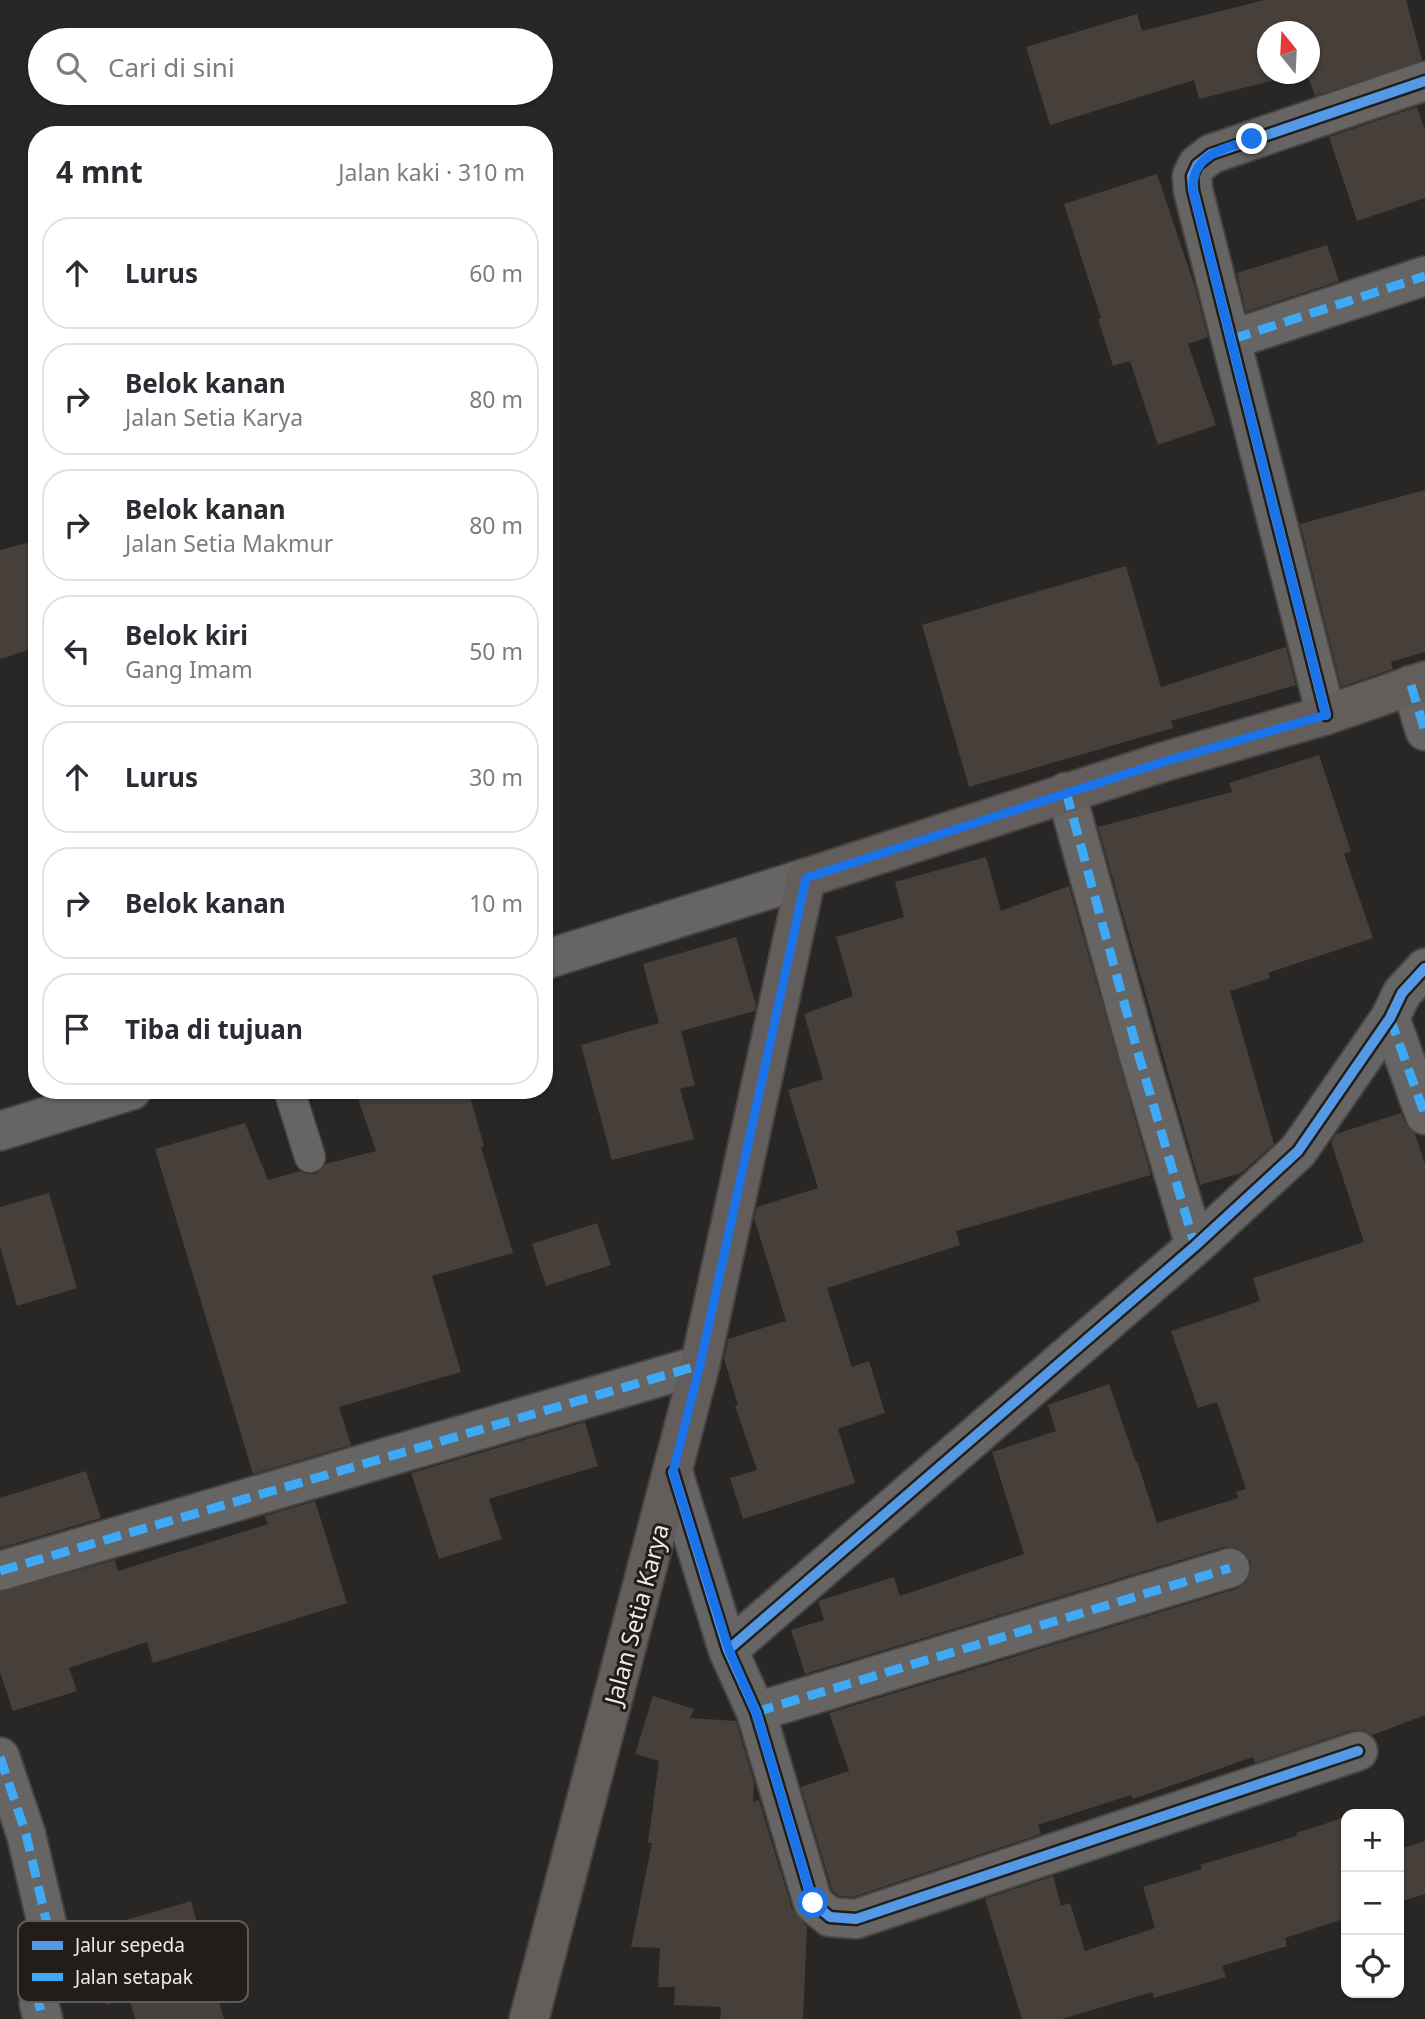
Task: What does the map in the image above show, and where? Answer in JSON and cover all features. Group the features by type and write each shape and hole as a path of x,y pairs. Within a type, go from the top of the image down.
{"main road":[{"path":"806,878 1066,792 1326,715 1418,683"},
{"name":"Jalan Setia Karya","path":"529,2019 700,1365 806,878"}],"street":[{"path":"1326,715 1233,339 1193,190 1192,176 1197,165 1211,154 1425,81"},
{"path":"1233,339 1425,276"},
{"path":"1418,683 1425,731"},
{"path":"1066,792 1195,1246"},
{"path":"553,957 806,878"},
{"path":"729,1650 1195,1246 1298,1151 1390,1018 1402,993 1425,968"},
{"path":"1390,1018 1425,1115"},
{"path":"0,1131 103,1099"},
{"path":"0,1571 700,1365"},
{"path":"673,1472 729,1650 756,1712 813,1903 830,1917 856,1919 1358,1751"},
{"path":"756,1712 1230,1568"},
{"path":"0,1757 26,1834 46,1921"},
{"path":"39,2002 43,2019"}],"lane":[{"path":"292,1099 310,1157"}],"building":[{"path":"1264,0 1406,0 1422,60 1315,96 1311,84 1320,84 1320,21 1257,21 1259,84 1199,99 1194,80 1050,125 1026,47 1137,14 1142,31"},
{"path":"1417,107 1425,130 1425,198 1357,221 1329,137"},
{"path":"1157,174 1195,287 1208,337 1188,344 1216,425 1158,445 1130,361 1113,366 1098,319 1101,318 1064,204"},
{"path":"1327,245 1339,281 1246,312 1237,273"},
{"path":"1425,490 1425,652 1391,662 1393,669 1341,687 1300,524"},
{"path":"28,543 28,650 0,659 0,550"},
{"path":"1126,566 1161,687 1286,647 1296,685 1171,721 1173,728 969,787 922,625"},
{"path":"1319,755 1351,851 1344,854 1373,938 1268,973 1270,978 1230,991 1274,1144 1241,1173 1200,1185 1098,827 1232,792 1229,783"},
{"path":"986,857 1001,911 1069,886 1151,1175 956,1231 960,1245 827,1288 852,1367 869,1361 885,1413 838,1429 855,1483 743,1519 730,1478 757,1470 735,1406 738,1405 724,1359 728,1339 786,1321 754,1218 757,1207 818,1188 788,1090 823,1079 804,1014 853,996 836,937 904,917 895,882"},
{"path":"736,937 756,1005 755,1011 681,1031 695,1085 680,1089 694,1139 612,1160 581,1045 659,1023 643,964"},
{"path":"358,1099 471,1099 484,1146 481,1147 513,1253 432,1276 461,1372 339,1407 351,1445 253,1474 155,1149 245,1123 268,1180 300,1171 315,1174 325,1164 376,1151"},
{"path":"1401,1113 1405,1123 1415,1134 1425,1164 1425,1715 1373,1735 1363,1730 1352,1730 1255,1763 1253,1757 1133,1799 1131,1795 1038,1825 1041,1834 853,1897 839,1896 832,1890 801,1787 849,1771 829,1713 1236,1589 1246,1582 1251,1572 1251,1562 1244,1552 1234,1547 1224,1547 805,1674 791,1630 824,1620 818,1601 894,1577 900,1596 1024,1554 992,1452 1056,1431 1048,1405 1109,1384 1157,1523 1238,1498 1236,1492 1246,1489 1217,1402 1198,1408 1171,1331 1260,1301 1253,1278 1364,1242 1331,1142 1336,1134"},
{"path":"49,1193 77,1288 17,1306 0,1246 0,1207"},
{"path":"597,1223 611,1265 546,1286 532,1244"},
{"path":"585,1422 598,1466 489,1499 502,1539 439,1559 411,1473"},
{"path":"86,1471 101,1518 0,1548 0,1498"},
{"path":"315,1501 347,1603 153,1663 147,1642 69,1668 77,1691 13,1711 0,1672 0,1592 115,1560 118,1571 268,1524 265,1516"},
{"path":"653,1696 694,1709 690,1718 736,1721 754,1782 753,1802 759,1800 792,1909 807,1927 803,2019 720,2019 721,2007 674,2005 675,1987 658,1987 660,1948 631,1947 652,1843 648,1843 659,1761 635,1754"},
{"path":"1341,1819 1341,1920 1285,1938 1287,1946 1222,1966 1226,1977 1154,1998 1152,1992 1062,2019 1022,2019 985,1899 1053,1876 1061,1906 1070,1903 1085,1951 1155,1928 1143,1887 1202,1869 1200,1865 1297,1836 1296,1833"},
{"path":"1425,1841 1425,1894 1404,1900 1404,1872 1404,1847"},
{"path":"191,1901 197,1921 123,1921"},
{"path":"130,2002 219,2002 224,2019 135,2019"}],"marked path":[{"path":"1233,339 1425,276"},
{"path":"1411,685 1425,731"},
{"path":"1066,792 1195,1246"},
{"path":"1390,1018 1425,1115"},
{"path":"0,1571 700,1365"},
{"path":"756,1712 1230,1568"},
{"path":"0,1757 26,1834 46,1921"},
{"path":"39,2002 43,2019"}],"cycle path":[{"path":"1326,715 1193,190 1192,176 1197,165 1211,154 1425,81"},
{"path":"728,1650 1195,1246 1298,1151 1390,1018 1402,993 1425,968"},
{"path":"673,1472 728,1650 756,1712 813,1903 830,1917 856,1919 1358,1751"}],"route":[{"path":"813,1903 756,1712 729,1650 673,1472 700,1365 806,878 1066,792 1326,715 1233,339 1193,190 1192,176 1197,165 1211,154 1252,139"}]}
